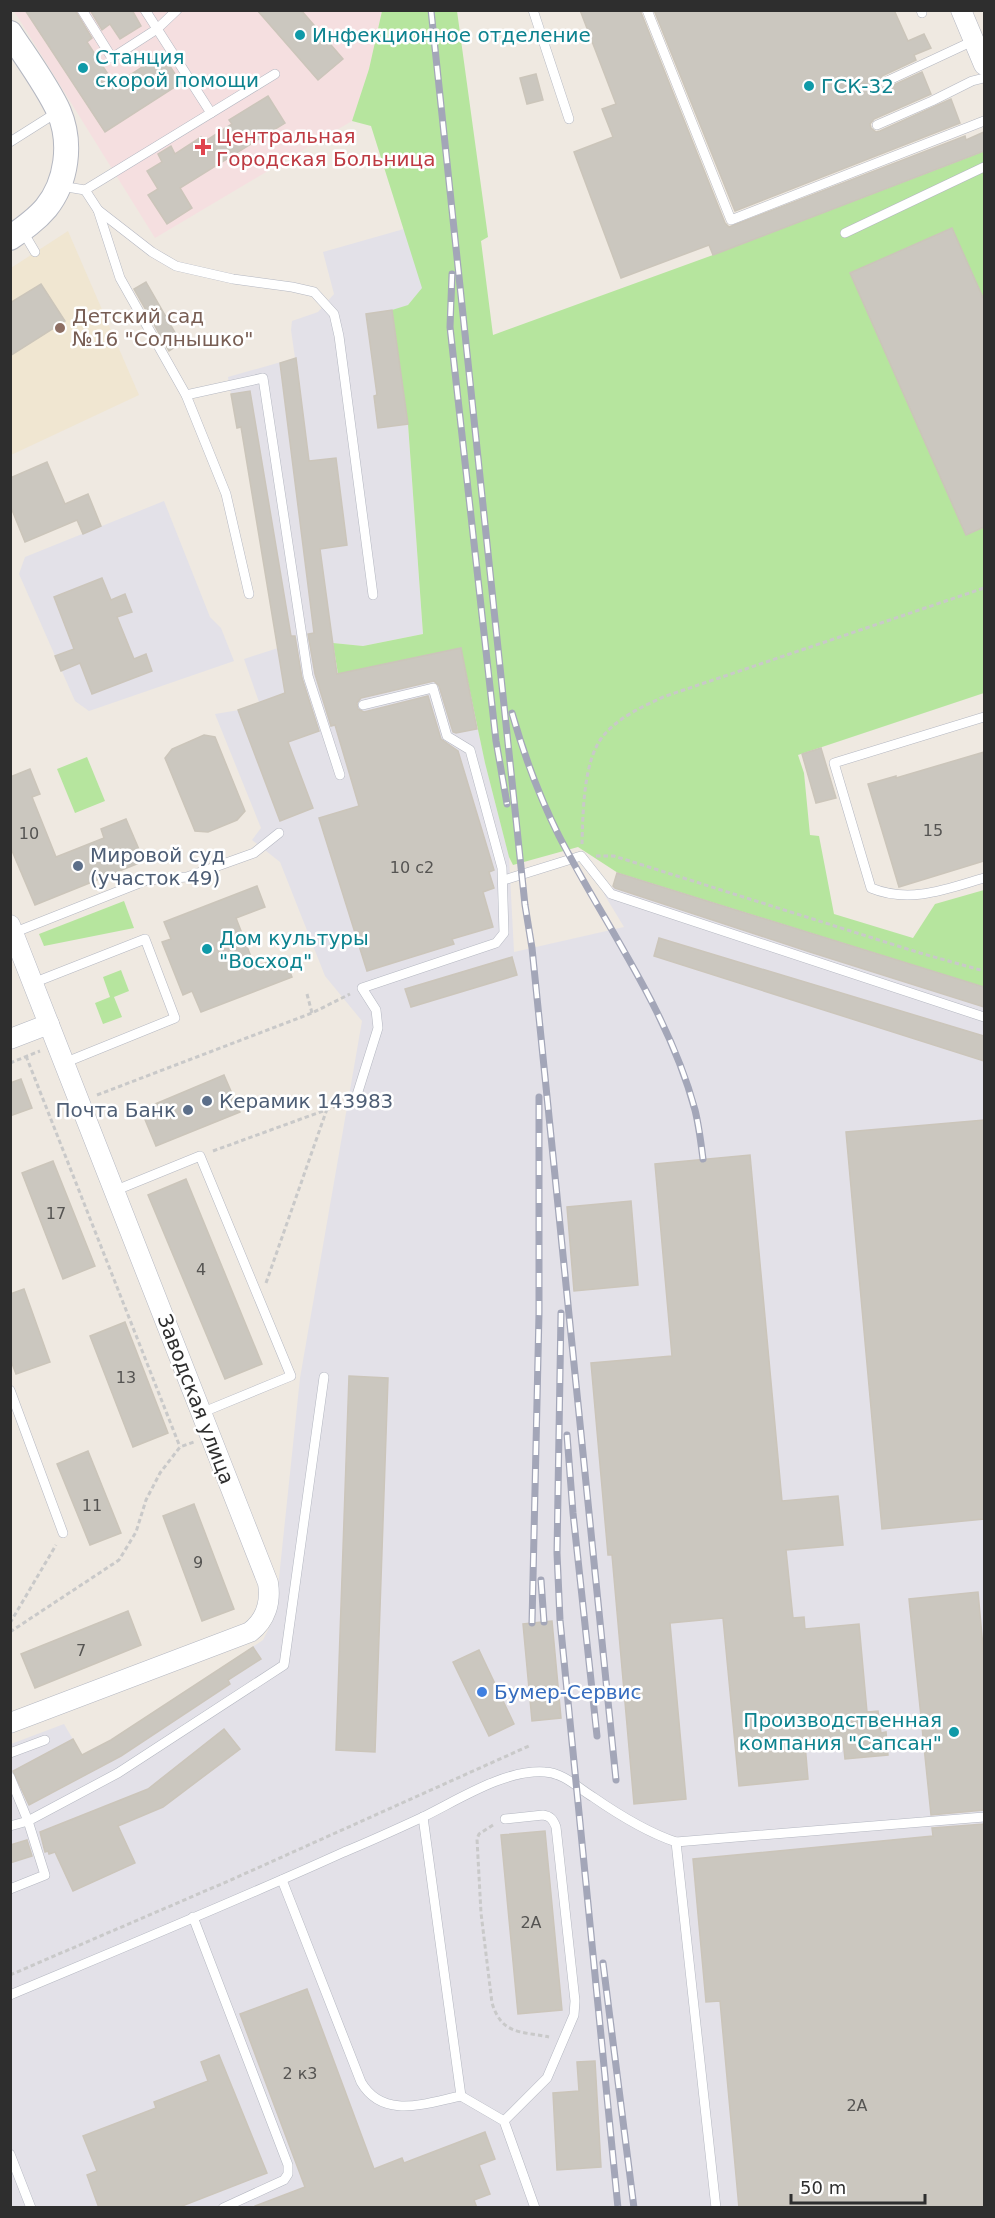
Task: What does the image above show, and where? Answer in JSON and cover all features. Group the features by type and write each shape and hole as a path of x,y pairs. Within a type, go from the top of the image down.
{"street":[{"path":"961,10 984,65"},
{"path":"10,33 58,111 67,142 60,185 46,208 16,234"},
{"name":"Заводская улица","path":"10,1723 250,1632 262,1620 268,1601 268,1583 12,929"},
{"path":"10,1039 49,1024"}],"lane":[{"path":"82,10 112,58 157,29 177,10"},
{"path":"145,10 211,113"},
{"path":"533,10 569,119"},
{"path":"647,10 731,219 982,121"},
{"path":"885,82 973,40"},
{"path":"60,185 85,190 275,74"},
{"path":"877,125 972,81 984,78"},
{"path":"10,142 58,111"},
{"path":"845,233 984,167"},
{"path":"85,190 98,210 120,278 186,395 226,494 249,594"},
{"path":"98,210 152,252 176,266 233,279 292,286 314,292 334,314 339,336 373,595"},
{"path":"16,234 35,252"},
{"path":"186,395 263,378 308,676 340,774"},
{"path":"356,1098 378,1028 376,1010 362,988 496,943 504,933 504,880 470,750 447,736 433,688 363,705"},
{"path":"984,717 834,763 871,888 883,893 913,896 934,893 984,878"},
{"path":"12,929 147,880 187,876 254,853 279,833"},
{"path":"504,880 581,856 611,894 984,1017"},
{"path":"33,983 145,939 175,1018 64,1063"},
{"path":"114,1191 200,1156 291,1376 201,1413"},
{"path":"10,1826 28,1821 118,1773 284,1665 324,1377"},
{"path":"10,1390 63,1533"},
{"path":"10,1753 45,1740"},
{"path":"10,1995 282,1880 498,1781 536,1772 548,1772 569,1780 632,1822 676,1842 984,1817"},
{"path":"10,1777 28,1821 45,1875 10,1889"},
{"path":"504,2121 547,2078 574,2015 575,2001 555,1827 549,1816 505,1819"},
{"path":"423,1817 461,2096"},
{"path":"676,1842 716,2208"},
{"path":"282,1880 361,2082 368,2093 377,2101 391,2105 412,2105 461,2096 504,2121 535,2208"},
{"path":"193,1917 288,2165 288,2174 284,2180 223,2208"},
{"path":"10,2154 31,2208"}],"path":[{"path":"984,588 663,697 631,712 603,736 587,769 581,856 614,856 920,953 984,971"},
{"path":"79,1101 312,1013 362,988"},
{"path":"306,994 312,1013"},
{"path":"10,1063 26,1056 180,1447"},
{"path":"200,1156 356,1098"},
{"path":"260,1302 327,1109"},
{"path":"10,1632 119,1560 136,1532 146,1500 160,1473 180,1447 210,1436"},
{"path":"10,1623 63,1533"},
{"path":"10,1975 233,1879 531,1745"},
{"path":"505,1819 479,1834 477,1839 481,1913 492,2003 496,2017 509,2028 564,2041"}],"shaded area":[{"name":"Центральная Городская Больница","path":"14,11 382,11 369,69 352,121 155,238"},
{"path":"404,229 423,288 408,305 393,311 408,424 423,634 363,646 333,643 337,670 461,648 485,763 509,857 514,952 624,927 604,894 608,890 612,891 617,873 984,987 984,2207 11,2208 11,1744 64,1724 82,1755 111,1740 263,1640 275,1616 300,1378 362,1021 325,976 280,862 252,840 261,828 215,714 239,710 259,702 244,659 278,648 241,428 237,428 228,377 295,358 292,321 318,312 334,294 323,252"},
{"name":"Детский сад №16 \"Солнышко\"","path":"68,231 139,395 11,455 11,268"},
{"path":"164,501 210,617 221,628 234,661 89,711 75,701 19,574 25,557"}],"green space":[{"path":"382,11 457,11 488,237 481,241 493,335 713,255 982,152 984,149 984,693 798,755 804,773 810,835 819,836 834,914 913,938 935,904 984,890 984,987 618,873 578,847 513,865 485,763 461,649 338,674 333,643 363,646 423,634 408,424 392,310 408,305 422,288 371,126 352,121 369,69"},
{"path":"87,757 105,801 75,813 57,769"},
{"path":"124,901 134,928 44,946 39,934"},
{"path":"121,970 129,991 114,997 122,1017 103,1024 95,1003 110,997 103,977"}],"building":[{"name":"Станция скорой помощи","path":"25,10 75,10 92,38 87,42 115,85 162,54 181,83 105,132"},
{"name":"Станция скорой помощи","path":"90,10 132,10 141,26 120,39 110,24 102,30"},
{"name":"Инфекционное отделение","path":"257,10 301,10 343,59 318,80"},
{"path":"580,10 640,10 725,223 729,227 965,136 966,140 984,132 984,151 713,255 709,245 621,278 574,152 613,137 602,109 616,104"},
{"path":"654,10 894,10 908,41 924,34 931,48 914,55 916,60 882,76 879,84 882,88 887,88 922,72 931,94 874,119 870,124 871,128 876,132 880,131 951,99 960,123 735,211"},
{"path":"536,74 543,100 527,104 520,78"},
{"path":"268,96 285,123 180,188 192,208 167,224 148,195 158,189 147,171 162,162 158,154 171,146 175,154 201,137 204,142 232,124 229,120"},
{"path":"952,228 984,300 984,527 966,535 850,273"},
{"path":"146,282 181,343 169,351 134,289"},
{"path":"41,284 65,321 10,356 10,303"},
{"path":"392,310 408,424 378,428 374,396 377,395 366,314"},
{"path":"296,358 309,461 336,458 347,545 320,549 337,674 461,648 477,729 453,732 439,686 434,681 361,698 357,703 358,709 364,712 428,696 441,739 458,751 494,870 489,872 494,888 483,892 493,927 452,939 454,944 367,971 319,818 359,806 335,725 331,726 315,674 308,634 314,633 280,363"},
{"path":"250,391 291,636 295,636 302,678 319,731 288,742 313,808 280,821 238,710 285,693 241,427 237,428 231,394"},
{"path":"47,462 65,504 88,494 101,526 83,534 77,520 25,542 10,505 10,478"},
{"path":"102,578 111,600 125,594 132,612 117,617 134,659 146,654 152,671 92,694 80,663 61,671 55,656 74,649 54,597"},
{"path":"204,735 215,737 245,811 237,820 208,832 195,831 165,758 172,749"},
{"path":"821,748 836,798 816,803 802,754"},
{"path":"984,752 984,861 899,887 868,784"},
{"path":"30,769 40,794 32,797 56,857 104,838 101,829 126,819 144,861 35,905 10,846 10,777"},
{"path":"617,873 984,987 984,1007 615,888 613,886"},
{"name":"Дом культуры \"Восход\"","path":"257,886 265,907 236,918 255,967 284,956 292,977 201,1012 192,991 183,995 162,942 171,939 164,922"},
{"path":"659,938 984,1036 984,1061 654,956"},
{"path":"512,957 517,975 411,1007 405,989"},
{"path":"224,1075 240,1112 156,1146 141,1110"},
{"path":"21,1079 32,1108 10,1116 10,1083"},
{"path":"984,1120 984,1519 882,1529 846,1132"},
{"path":"750,1155 782,1501 838,1496 843,1545 786,1550 793,1618 804,1617 805,1629 859,1624 867,1712 878,1711 881,1733 886,1732 888,1755 845,1759 843,1740 805,1744 808,1779 739,1786 723,1618 670,1623 686,1799 634,1804 612,1555 608,1555 591,1363 672,1356 655,1164"},
{"path":"53,1161 95,1266 63,1279 22,1173"},
{"path":"186,1179 262,1364 225,1379 148,1195"},
{"path":"631,1201 638,1285 574,1291 567,1207"},
{"path":"24,1289 50,1362 16,1374 10,1358 10,1294"},
{"path":"125,1322 168,1433 133,1447 90,1336"},
{"path":"349,1376 388,1378 375,1752 336,1750"},
{"path":"88,1451 121,1533 90,1545 57,1464"},
{"path":"194,1504 234,1609 202,1621 163,1516"},
{"name":"Производственная компания \"Сапсан\"","path":"978,1592 984,1658 984,1810 931,1815 909,1599"},
{"path":"128,1611 141,1645 35,1688 21,1654"},
{"path":"552,1621 561,1718 532,1721 523,1624"},
{"path":"253,1647 261,1659 228,1680 230,1684 121,1756 29,1805 13,1771 73,1739 82,1755 111,1740"},
{"path":"479,1650 514,1724 489,1736 453,1662"},
{"path":"224,1729 240,1749 163,1807 118,1826 135,1863 73,1891 55,1852 49,1854 48,1851 45,1852 40,1832 148,1789"},
{"path":"984,1824 984,2208 739,2208 720,2001 706,2002 693,1859 933,1836 932,1828"},
{"path":"545,1831 562,2010 518,2014 501,1835"},
{"path":"27,1840 32,1856 10,1863 10,1845"},
{"path":"307,1989 374,2169 402,2158 404,2163 485,2132 495,2159 479,2165 490,2194 474,2200 477,2208 255,2208 255,2206 305,2187 240,2014"},
{"path":"219,2055 267,2173 177,2208 99,2208 87,2175 97,2171 83,2136 156,2108 154,2102 208,2081 201,2062"},
{"path":"595,2061 601,2167 557,2170 553,2093 579,2091 577,2062"}],"railway":[{"path":"431,10 525,905 532,948 616,1780"},
{"path":"452,274 450,327 496,741 507,804"},
{"path":"512,713 532,775 559,836 635,970 669,1038 695,1110 703,1159"},
{"path":"532,1623 539,1313 539,1097"},
{"path":"561,1313 557,1553 560,1620 618,2208"},
{"path":"567,1435 597,1736"},
{"path":"541,1580 544,1622"},
{"path":"603,1963 634,2208"}],"place":[{"name":"Инфекционное отделение","path":"300,35"},
{"name":"Станция скорой помощи","path":"83,68"},
{"name":"ГСК-32","path":"809,86"},
{"name":"Центральная Городская Больница","path":"203,147"},
{"name":"Детский сад №16 \"Солнышко\"","path":"60,328"},
{"name":"Мировой суд (участок 49)","path":"78,866"},
{"name":"Дом культуры \"Восход\"","path":"207,949"},
{"name":"Керамик 143983","path":"207,1101"},
{"name":"Почта Банк","path":"188,1110"},
{"name":"Бумер-Сервис","path":"482,1692"},
{"name":"Производственная компания \"Сапсан\"","path":"954,1732"}]}
